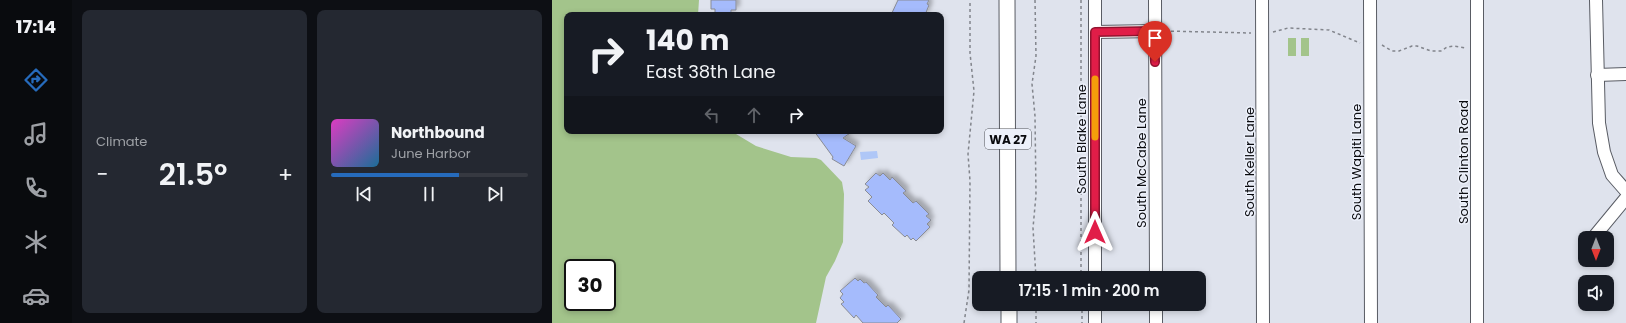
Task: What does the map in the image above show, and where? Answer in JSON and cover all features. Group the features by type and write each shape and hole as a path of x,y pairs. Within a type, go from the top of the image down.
{"main road":[{"name":"WA 27","path":"1006,0 1008,271"},
{"path":"1009,311 1009,323"}],"street":[{"name":"South Blake Lane","path":"1095,0 1095,271"},
{"name":"South McCabe Lane","path":"1154,0 1156,271"},
{"name":"South Keller Lane","path":"1262,0 1263,323"},
{"name":"South Wapiti Lane","path":"1370,0 1370,323"},
{"name":"South Clinton Road","path":"1476,0 1478,323"},
{"path":"1596,0 1599,123 1604,152 1612,174 1626,191"},
{"path":"1095,32 1154,31"},
{"path":"1597,75 1626,74"},
{"path":"1599,231 1626,198"},
{"path":"1095,311 1095,323"},
{"path":"1156,311 1156,323"}],"path":[{"path":"964,323 969,290 970,181 968,154 974,91 970,53 970,0"},
{"path":"1035,0 1036,56 1032,84 1035,124 1036,195 1033,228 1036,271"},
{"path":"1081,0 1082,271"},
{"path":"1154,31 1262,33"},
{"path":"1036,311 1036,323"},
{"path":"1082,311 1082,323"}],"green space":[{"path":"552,0 699,0 698,12 564,12 564,134 736,134 756,146 791,157 816,158 821,160 842,182 844,194 843,242 826,277 816,323 552,323"},
{"path":"1288,38 1296,38 1296,56 1288,56"},
{"path":"1301,38 1309,38 1309,56 1301,56"}],"water":[{"path":"877,151 878,158 861,160 860,152"}],"building":[{"path":"711,0 736,0 736,10 731,10 731,12 715,12 715,9 711,9"},
{"path":"898,0 929,0 926,12 892,12"},
{"path":"816,134 849,134 843,138 856,146 844,166 832,159 833,157"},
{"path":"876,173 880,176 883,173 890,180 892,177 906,191 903,193 913,203 916,201 929,214 926,216 931,220 927,224 930,227 916,241 913,238 911,240 907,235 905,237 892,225 894,223 884,213 882,215 868,201 872,197 865,190 869,187 865,184"},
{"path":"855,278 858,281 860,279 864,283 866,282 878,295 876,297 886,307 888,305 901,319 897,323 863,323 856,315 854,318 841,304 844,302 840,298 843,294 840,291"}],"slow traffic":[{"path":"1095,79 1095,137"}],"route":[{"path":"1095,232 1095,32 1154,31 1155,62"}]}
